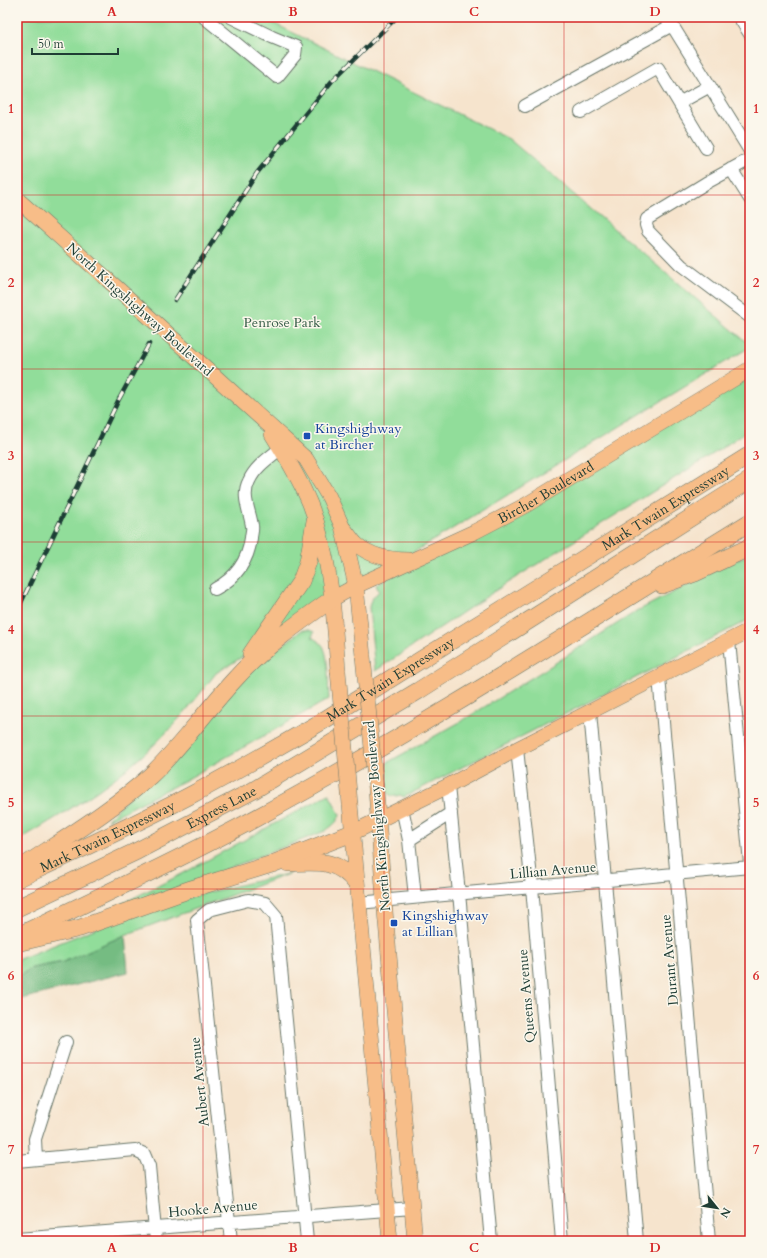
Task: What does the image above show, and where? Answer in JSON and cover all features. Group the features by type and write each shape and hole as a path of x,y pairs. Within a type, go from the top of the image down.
{"highway":[{"name":"Mark Twain Expressway","path":"17,879 134,824 285,743 750,455"},
{"name":"Express Lane","path":"17,908 137,851 254,790 418,691 750,480"},
{"path":"17,871 106,810 150,776 192,731 236,678 301,581 308,562 315,521"},
{"path":"17,936 190,853 319,782 434,716 750,522"},
{"path":"621,602 695,573 750,547"},
{"path":"236,678 277,639 332,599"},
{"path":"17,943 80,928 192,889 272,864 352,833"},
{"path":"272,864 320,862 338,866 356,883"}],"main road":[{"name":"North Kingshighway Boulevard","path":"17,199 306,459 329,497 342,526 356,586 379,820 384,900 415,1241"},
{"name":"Bircher Boulevard","path":"332,599 356,586 474,532 526,505 750,370"},
{"name":"North Kingshighway Boulevard","path":"264,420 292,467 307,497 323,546 332,599 356,883 390,1241"},
{"path":"342,526 356,544 371,553 391,560 414,560"},
{"path":"352,833 448,786 517,749 750,630"}],"street":[{"path":"204,17 276,77 295,55 296,48 232,17"},
{"path":"739,17 750,34"},
{"path":"525,106 670,21 750,151"},
{"path":"580,112 658,68 706,148"},
{"path":"679,103 710,86"},
{"path":"750,159 706,183 647,219 646,225 648,232 681,265 750,317"},
{"path":"732,169 750,199"},
{"path":"215,589 224,584 233,576 246,558 250,544 252,527 246,496 248,482 255,469 281,448"},
{"path":"729,641 750,863"},
{"name":"Durant Avenue","path":"659,676 709,1241"},
{"path":"590,712 637,1241"},
{"name":"Queens Avenue","path":"517,749 532,887 562,1241"},
{"path":"448,786 491,1241"},
{"path":"402,808 409,840 415,897"},
{"path":"409,840 451,813"},
{"name":"Lillian Avenue","path":"358,903 750,867"},
{"name":"Aubert Avenue","path":"231,1241 197,920 209,910 248,900 265,903 276,916 305,1216"},
{"path":"36,1159 35,1139 66,1042"},
{"path":"17,1161 135,1150 144,1154 149,1166 156,1241"},
{"name":"Hooke Avenue","path":"17,1239 412,1208"},
{"path":"305,1216 307,1241"}],"green space":[{"name":"Penrose Park","path":"17,17 261,17 509,139 750,345 750,347 216,673 173,726 143,755 82,801 17,841"},
{"path":"750,378 750,429 713,454 507,583 375,671 369,607 371,600 379,591 376,585"},
{"path":"750,554 750,619 404,797 400,795 390,795 387,791 384,781 383,765 460,722 637,611"},
{"path":"302,630 314,632 312,637 323,646 326,653 329,699 184,781 107,820 257,665"},
{"path":"329,794 340,815 336,822 325,831 162,894 119,905 180,875"},
{"path":"291,873 125,935 63,962 32,968 17,977 17,960 109,923 201,894"},
{"path":"125,935 128,972 17,1000 17,977 32,968 63,962"}],"railway":[{"path":"175,300 257,173 332,81 397,17"},
{"path":"17,611 118,401 149,344"}],"place":[{"name":"Kingshighway at Bircher","path":"307,436"},
{"name":"Kingshighway at Lillian","path":"394,923"}]}
